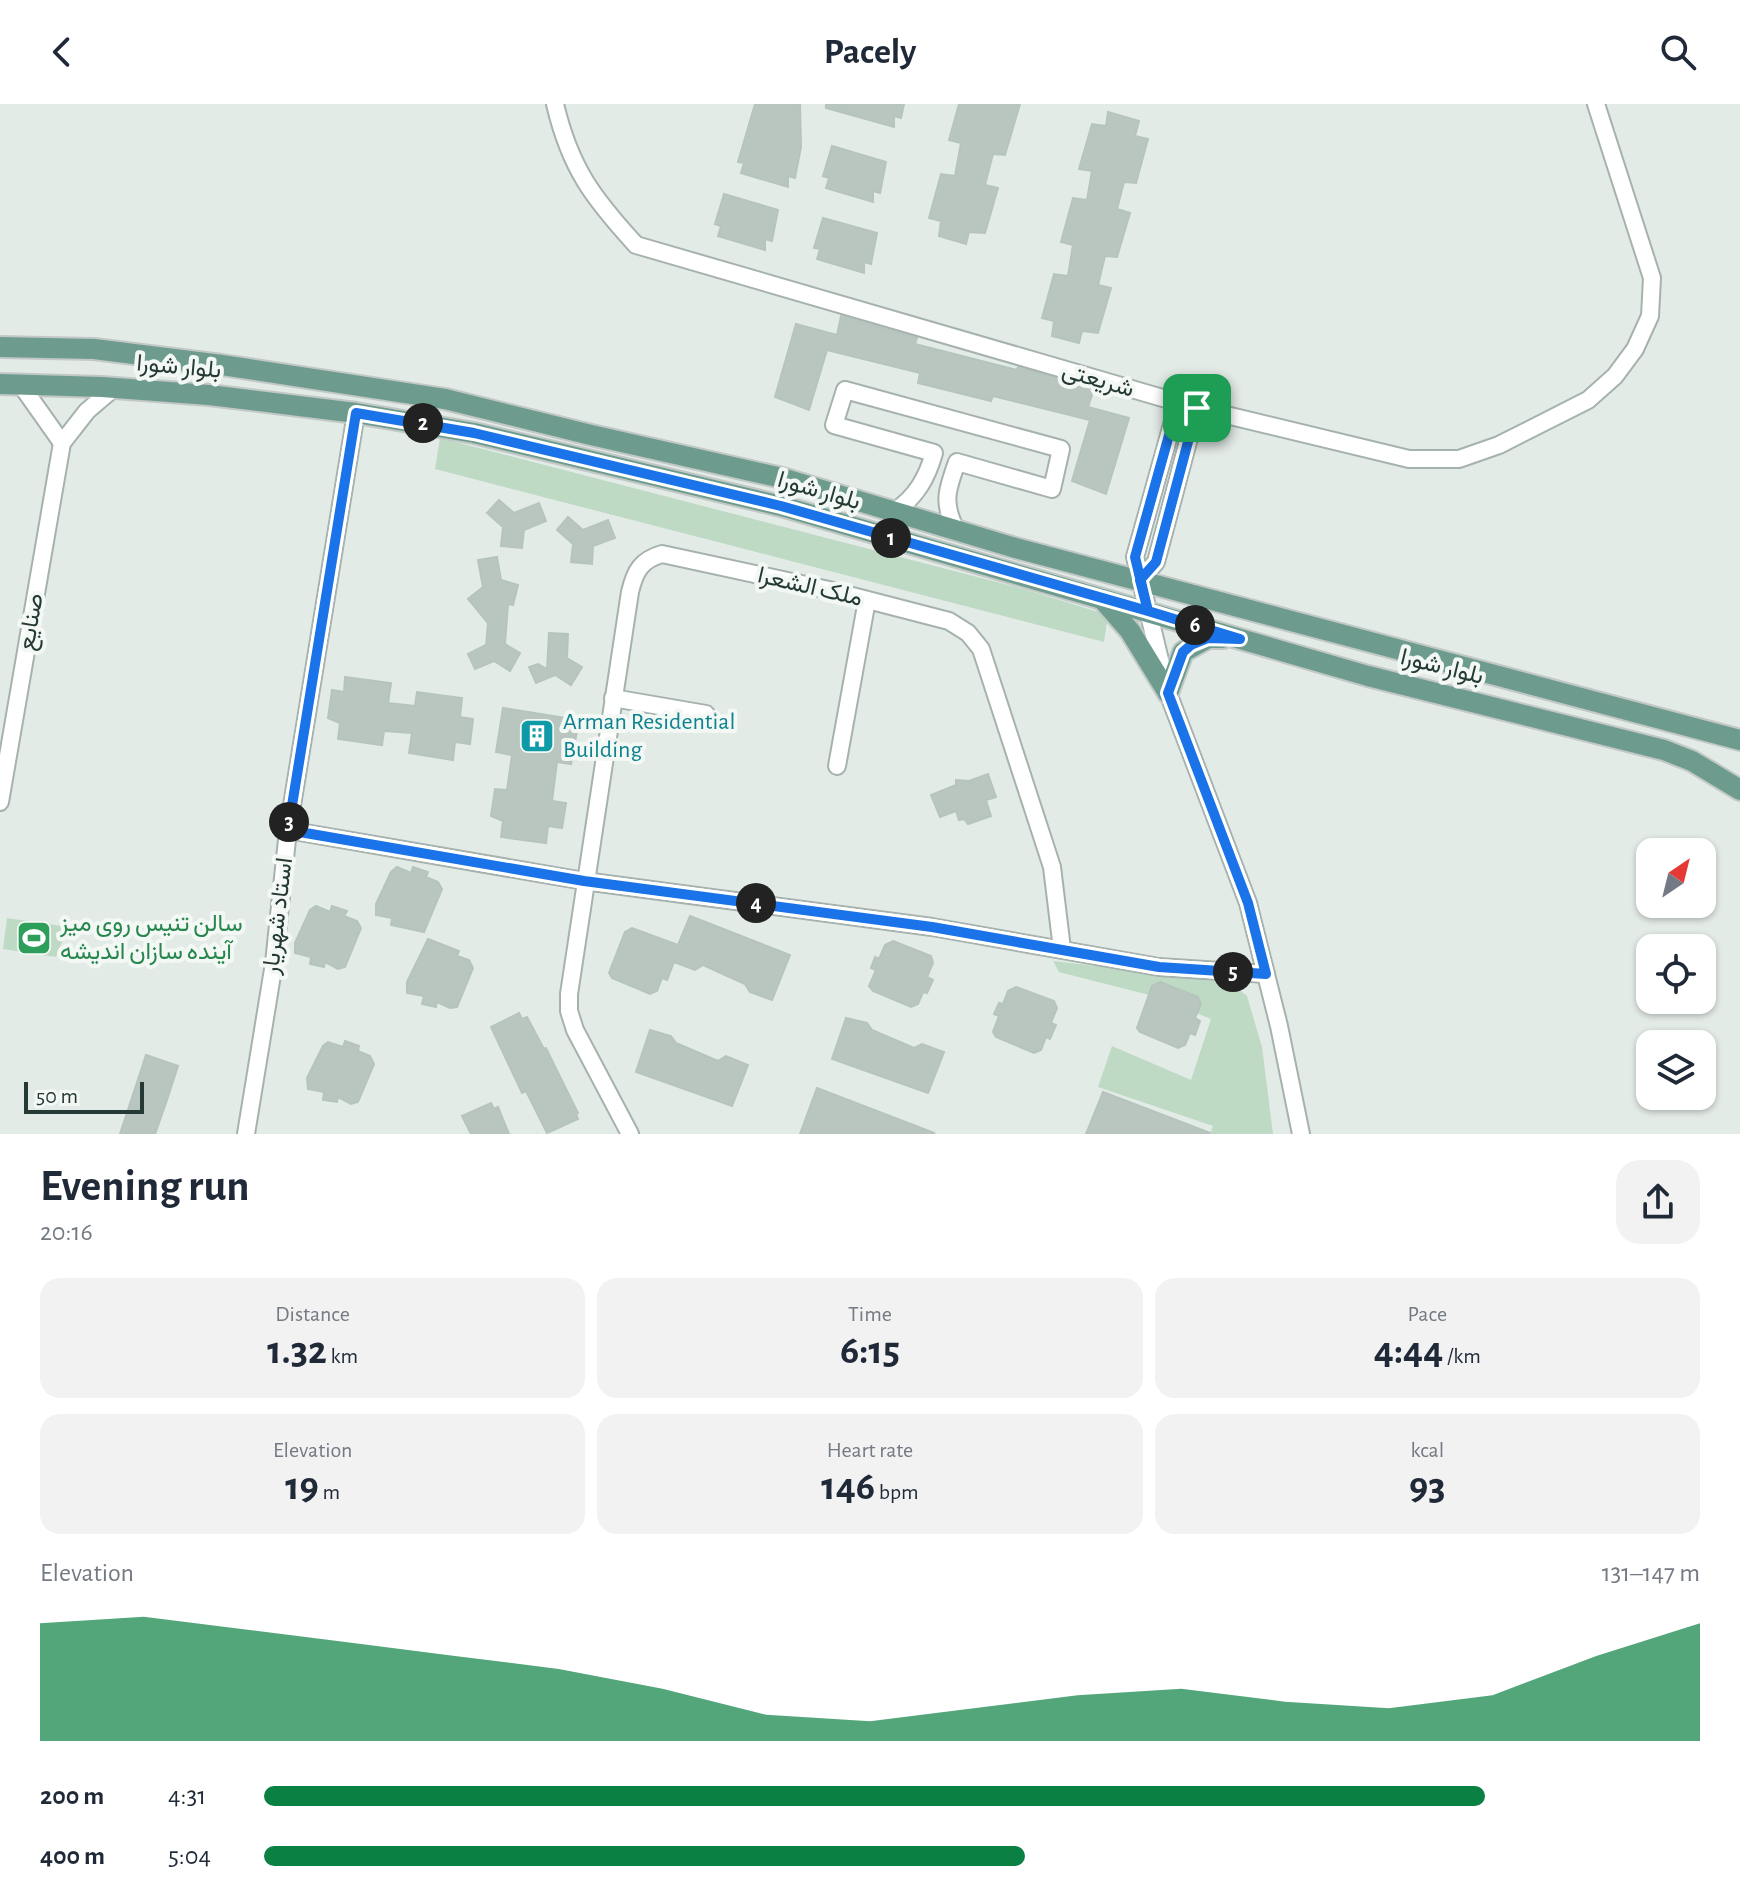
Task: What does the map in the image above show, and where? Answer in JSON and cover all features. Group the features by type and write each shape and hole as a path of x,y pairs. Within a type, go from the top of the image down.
{"main road":[{"name":"بلوار شورا","path":"0,347 94,349 445,399 782,478 956,530 1740,740"},
{"name":"بلوار شورا","path":"0,384 209,395 356,413 474,433 781,506 1368,676 1664,750 1692,761 1740,790"},
{"path":"1103,600 1130,631 1168,693"},
{"path":"1168,693 1183,652 1191,645 1208,638 1240,639"}],"street":[{"name":"شریعتی","path":"555,104 577,171 600,206 636,245 1178,403 1409,459 1459,459 1499,445 1588,400 1615,376 1635,349 1650,316 1652,278 1596,104"},
{"path":"21,385 62,443 87,411 114,388"},
{"path":"845,390 1061,449 1052,489 957,462 834,425 845,390"},
{"path":"1178,403 1135,557 1168,693 1248,903 1301,1134"},
{"path":"1140,580 1156,562 1197,408"},
{"name":"استاد شهریار","path":"246,1134 274,963 288,830 356,413"},
{"name":"صنایع","path":"0,802 62,443"},
{"path":"895,511 906,503 927,477 934,453"},
{"path":"956,530 947,513 946,493 957,462"},
{"name":"ملک الشعرا","path":"630,1134 575,1030 569,1011 569,994 630,592 634,574 646,558 662,554 867,600 949,621 968,633 981,649 1052,867 1062,949"},
{"path":"837,766 867,600"},
{"path":"613,698 706,714"},
{"path":"288,830 584,881 932,927 1159,967 1266,974"}],"green space":[{"path":"440,438 1024,589 1108,615 1104,642 435,469"},
{"name":"سالن تنیس روی میز آینده سازان اندیشه","path":"7,918 68,927 56,957 3,949"},
{"path":"1053,961 1228,981 1247,996 1262,1047 1273,1134 1210,1134 1213,1126 1098,1087 1112,1046 1191,1080 1211,1019 1157,997 1059,972"}],"building":[{"path":"755,104 800,104 801,147 795,178 788,176 788,187 741,173 744,163 738,162"},
{"path":"826,104 904,104 901,118 894,116 894,127 826,108"},
{"path":"959,104 1020,104 1005,155 993,154 985,185 998,188 985,233 969,232 966,244 939,236 941,221 929,218 941,174 955,176 961,143 949,140"},
{"path":"1108,112 1139,121 1135,136 1148,139 1136,183 1124,182 1117,209 1130,213 1117,257 1105,256 1098,285 1111,288 1098,333 1082,331 1079,343 1052,336 1054,321 1042,318 1054,274 1068,276 1073,245 1061,242 1073,198 1087,200 1092,171 1079,169 1092,124 1106,126"},
{"path":"832,146 886,162 880,193 873,191 873,202 826,188 829,178 823,176"},
{"path":"724,194 778,210 772,241 765,239 765,250 718,236 721,226 715,224"},
{"path":"823,218 877,233 871,264 864,262 864,273 817,259 820,249 814,248"},
{"path":"841,316 917,338 915,344 1017,370 1018,367 1094,389 1088,407 1129,418 1106,494 1072,481 1090,420 993,396 991,401 918,383 920,373 827,350 809,410 775,397 796,324 837,335"},
{"path":"499,500 514,513 539,503 546,521 524,530 522,548 501,546 503,527 487,513"},
{"path":"568,517 583,530 608,520 615,538 593,546 592,564 571,562 573,544 557,530"},
{"path":"497,557 501,580 518,585 513,605 508,604 505,644 520,653 510,671 494,661 475,669 468,654 486,645 488,623 468,599 483,587 478,560"},
{"path":"549,633 568,634 567,658 582,667 571,685 555,675 536,683 529,667 538,664 547,669"},
{"path":"345,677 391,683 388,703 415,706 417,692 462,698 460,717 473,719 470,744 455,742 453,760 409,753 412,733 384,731 382,745 338,739 340,723 328,718 332,690 344,692"},
{"path":"503,708 579,720 571,764 557,762 552,801 566,803 562,828 548,826 546,843 501,837 503,821 491,816 495,789 507,790 512,755 496,752"},
{"path":"988,774 996,797 986,800 991,816 968,824 964,819 959,820 956,811 940,817 931,795 956,785 956,780 969,781"},
{"path":"397,867 411,873 413,867 428,872 426,877 438,882 442,889 424,932 391,925 392,918 376,915 376,904 391,872"},
{"path":"316,906 330,912 332,906 347,911 344,916 357,921 361,928 345,967 338,969 325,962 324,967 310,964 311,957 295,953 295,943 310,910"},
{"path":"690,916 790,955 772,1000 750,992 745,984 703,965 695,970 674,962 667,980 662,978 657,991 650,994 612,978 609,973 625,932 632,928 678,945"},
{"path":"428,939 459,951 457,956 469,960 473,968 457,1007 450,1008 437,1002 436,1007 422,1004 424,996 407,993 407,982"},
{"path":"893,941 931,956 933,963 927,977 933,980 927,993 923,992 918,1004 911,1007 873,991 869,986 876,970 871,968 875,957 879,959 885,945"},
{"path":"1160,982 1198,997 1201,1004 1195,1018 1200,1021 1195,1035 1190,1033 1185,1045 1178,1048 1137,1028 1152,986"},
{"path":"1016,987 1054,1001 1057,1008 1051,1023 1056,1025 1050,1039 1046,1037 1041,1050 1034,1053 996,1037 993,1032 999,1016 994,1014 999,1003 1003,1004 1008,991"},
{"path":"519,1013 522,1019 527,1017 546,1048 578,1113 578,1119 547,1133 526,1091 522,1093 491,1027"},
{"path":"846,1018 867,1023 872,1030 914,1048 922,1044 944,1052 928,1093 832,1059"},
{"path":"650,1030 671,1036 676,1043 718,1061 726,1056 748,1065 732,1106 636,1072"},
{"path":"345,1041 359,1046 358,1051 370,1056 374,1064 358,1102 351,1104 338,1097 337,1102 323,1100 324,1092 308,1089 307,1078 323,1046 328,1042 343,1047"},
{"path":"146,1055 178,1066 167,1100 155,1134 120,1134"},
{"path":"817,1088 934,1133 800,1134"},
{"path":"1103,1092 1210,1133 1086,1134"},
{"path":"491,1103 494,1109 498,1107 509,1134 471,1134 462,1116"}],"place":[{"name":"Arman Residential Building","path":"537,736"},
{"name":"سالن تنیس روی میز آینده سازان اندیشه","path":"34,938"}],"route":[{"path":"1197,408 1156,562 1140,580 1148,611 781,506 474,433 356,413 288,830 584,881 932,927 1159,967 1266,974 1248,903 1168,693 1183,652 1191,645 1208,638 1240,639 1148,611 1135,557 1178,403 1197,408"}]}
